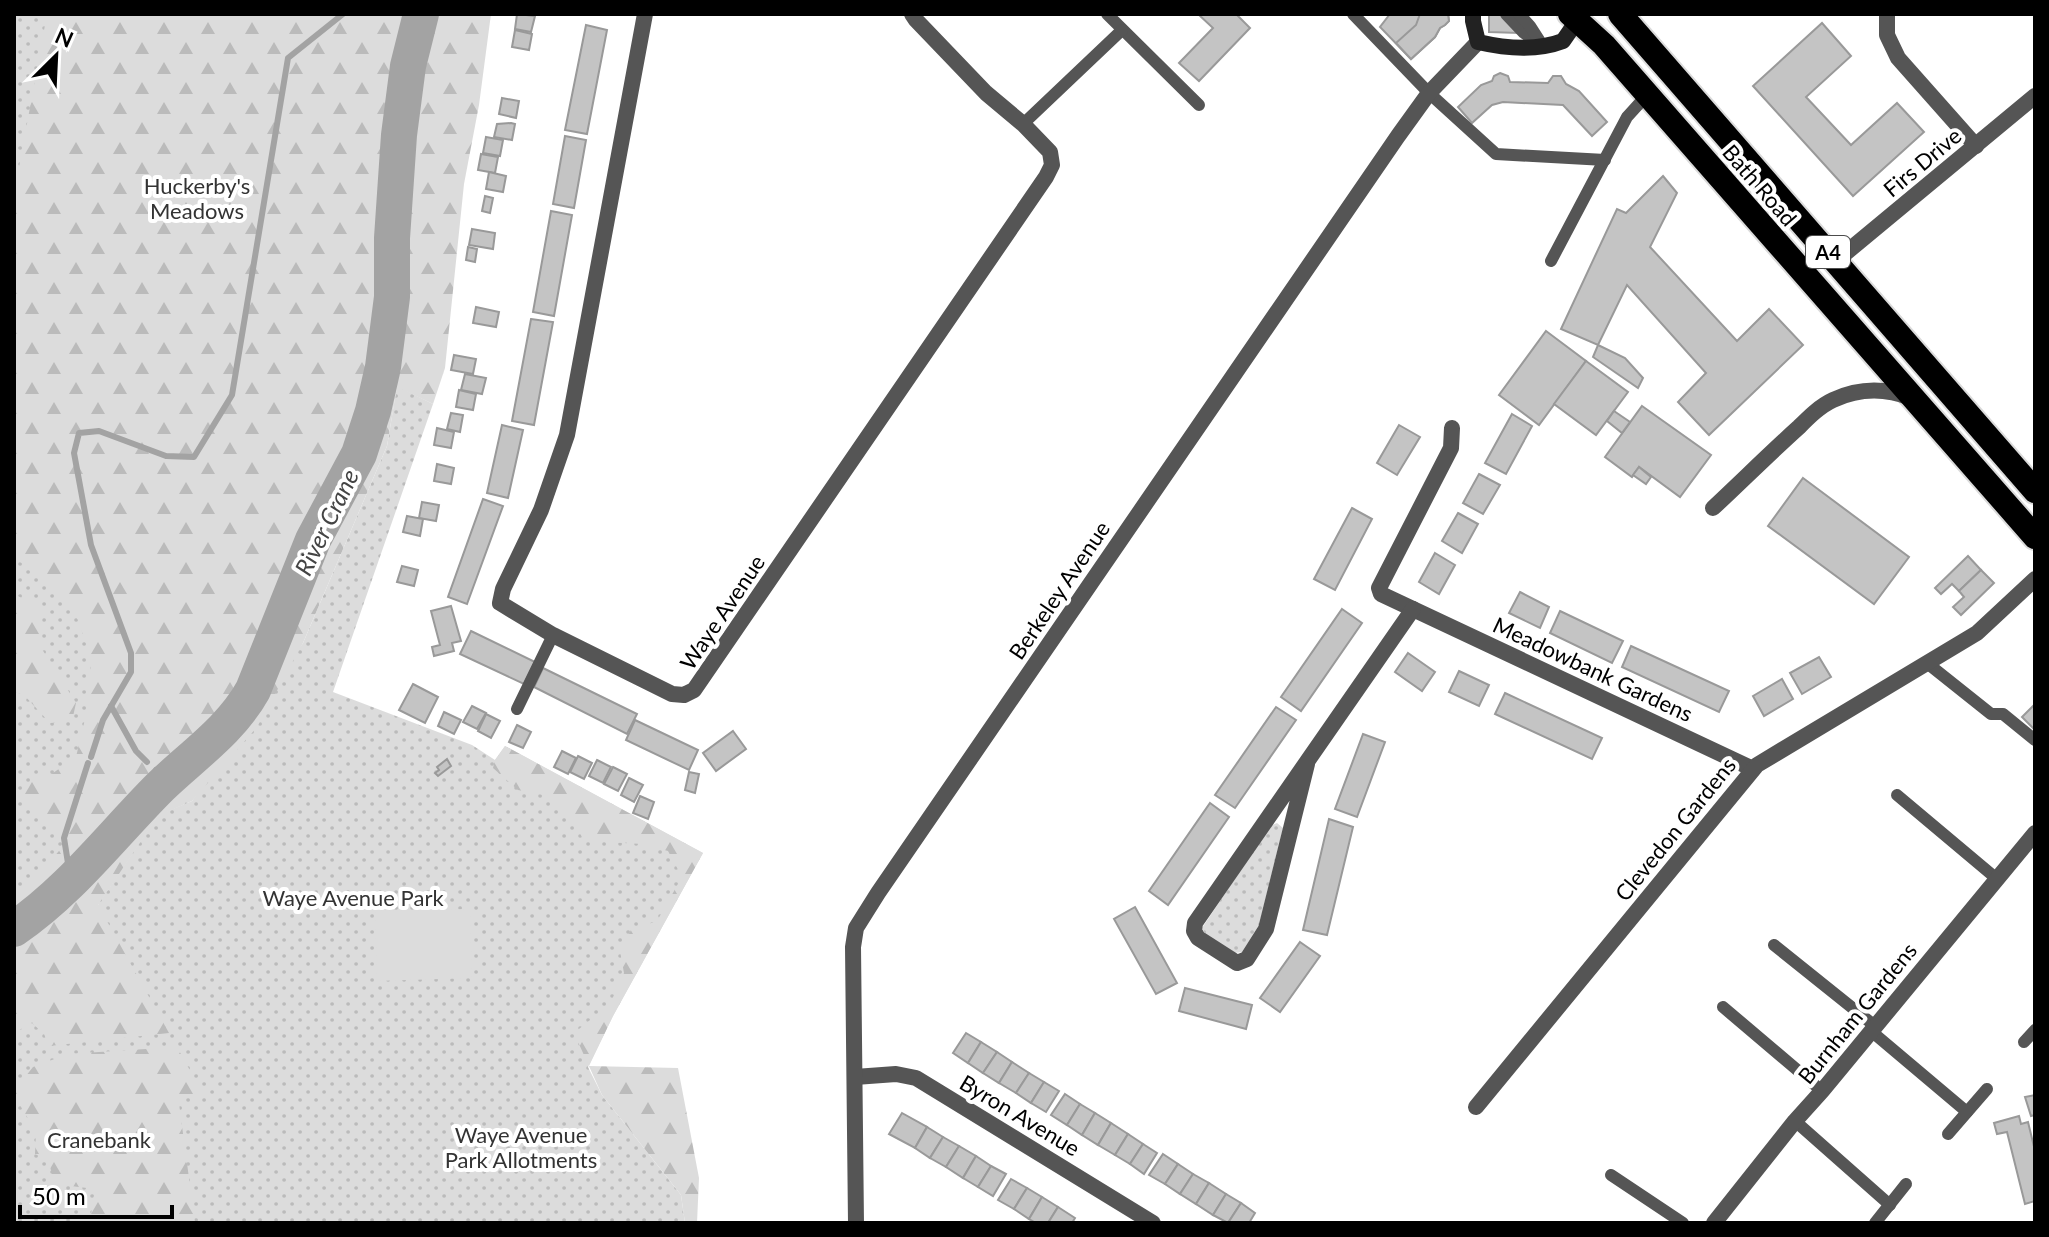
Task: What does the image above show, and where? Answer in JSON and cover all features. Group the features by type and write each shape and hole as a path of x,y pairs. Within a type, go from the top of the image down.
{"highway":[{"name":"Bath Road","path":"1620,14 2035,491"},
{"name":"Bath Road","path":"1576,16 2035,537"}],"street":[{"name":"Waye Avenue","path":"645,14 567,435 541,510 503,589 500,603 553,635 672,694 684,695 694,690 1052,165 1050,152 986,93 912,14"},
{"path":"1473,14 1478,42 1499,47 1543,47 1563,41 1576,16"},
{"path":"1887,14 1887,35 1898,58 1976,146"},
{"name":"Berkeley Avenue","path":"856,1223 853,947 856,928 1389,149 1429,93 1478,42"},
{"name":"Firs Drive","path":"1836,261 2035,96"},
{"path":"1849,394 1874,375 1882,363"},
{"path":"1713,508 1813,414 1832,400 1869,390 1883,390 1913,398"},
{"name":"Meadowbank Gardens","path":"1452,428 1451,448 1379,588 1381,594 1753,769"},
{"name":"Clevedon Gardens","path":"1476,1107 1757,765 1977,633 2035,579"},
{"path":"1307,764 1266,929 1247,959 1237,963 1198,938 1194,931 1195,923 1413,609"},
{"name":"Burnham Gardens","path":"1714,1223 2035,833"},
{"name":"Byron Avenue","path":"855,1077 896,1074 916,1078 1153,1223"}],"lane":[{"path":"1107,14 1199,105"},
{"path":"1353,14 1429,93 1496,154 1605,160"},
{"path":"1506,14 1543,47"},
{"path":"1519,14 1543,47"},
{"path":"1023,124 1122,30"},
{"path":"1551,261 1627,117 1647,95"},
{"path":"517,709 553,635"},
{"path":"1927,663 1991,714 2000,712 2035,740"},
{"path":"1897,795 1997,879"},
{"path":"1774,945 1967,1112"},
{"path":"1723,1007 1822,1091"},
{"path":"2024,1042 2035,1030"},
{"path":"1948,1134 1987,1089"},
{"path":"1795,1121 1890,1205"},
{"path":"1611,1175 1683,1223"},
{"path":"1875,1223 1906,1184"}],"green space":[{"path":"14,14 410,14 199,753 98,905 158,815 192,801 303,643 387,446 397,386 433,404 333,692 472,745 495,760 505,746 703,853 588,1067 602,1095 681,1195 685,1223 14,1223"},
{"name":"Huckerby's Meadows","path":"47,14 491,14 479,105 464,184 445,368 433,404 397,387 387,446 303,643 257,727 192,801 158,816 98,905 169,1033 49,1046 44,1034 32,1023 14,1033 14,898 25,891 64,845 56,829 16,795 32,781 53,773 76,757 89,702 91,658 78,620 53,584 14,558 14,195"},
{"path":"14,594 43,609 40,646 76,703 72,721 50,723 24,695 14,692"},
{"path":"505,746 703,853 613,1016 589,1066 678,1068 699,1178 697,1223 685,1223 681,1195 602,1095 574,1033 610,1004 624,973 620,951 631,930 657,921 682,877 668,851 643,844 584,841 569,812 554,805 544,795 518,790 493,768"},
{"path":"1277,823 1283,828 1259,925 1242,952 1235,953 1206,935 1202,928 1270,826"},
{"path":"470,909 472,978 377,981 375,911"},
{"name":"Cranebank","path":"177,1047 203,1094 178,1096 195,1223 70,1223 91,1215 95,1189 55,1184 48,1160 35,1154 36,1132 14,1091 33,1067 68,1054"}],"building":[{"path":"517,14 535,16 531,32 515,29"},
{"path":"1198,14 1236,14 1250,28 1199,81 1179,63 1213,28"},
{"path":"1390,14 1448,14 1449,21 1411,59 1380,27"},
{"path":"1420,14 1448,14 1449,21 1411,59 1396,43 1416,25"},
{"path":"1489,14 1500,14 1518,33 1489,32"},
{"path":"1822,23 1851,56 1806,97 1851,145 1897,103 1924,132 1853,196 1753,86"},
{"path":"586,25 607,30 587,134 565,130"},
{"path":"515,30 532,34 529,50 512,47"},
{"path":"1500,73 1508,76 1510,82 1548,83 1553,76 1561,76 1607,122 1592,136 1563,105 1503,102 1492,105 1472,123 1458,107 1481,85 1492,81"},
{"path":"502,98 519,101 516,118 499,114"},
{"path":"497,124 515,124 512,140 494,137"},
{"path":"565,136 586,140 574,208 553,204"},
{"path":"486,137 503,140 500,156 483,153"},
{"path":"481,154 498,157 495,173 478,170"},
{"path":"489,172 506,176 503,192 486,189"},
{"path":"1663,176 1677,193 1650,247 1737,341 1769,309 1803,345 1709,435 1678,402 1706,373 1627,285 1598,345 1561,329 1617,209 1626,213"},
{"path":"485,196 493,198 490,213 482,211"},
{"path":"551,211 572,215 554,316 533,312"},
{"path":"472,229 495,233 493,249 469,245"},
{"path":"468,247 477,249 475,262 466,260"},
{"path":"476,307 499,312 496,327 473,323"},
{"path":"531,319 553,322 534,425 512,421"},
{"path":"1546,331 1586,361 1539,425 1499,395"},
{"path":"1598,345 1625,358 1643,378 1638,388 1593,357"},
{"path":"454,355 476,359 473,374 451,370"},
{"path":"1586,361 1628,392 1596,435 1554,404"},
{"path":"465,374 486,378 482,394 461,390"},
{"path":"459,390 476,394 473,410 456,407"},
{"path":"1642,406 1711,455 1680,497 1639,467 1632,477 1605,457"},
{"path":"1614,411 1630,422 1622,433 1607,421"},
{"path":"451,413 463,415 460,432 447,429"},
{"path":"1512,414 1532,426 1506,474 1485,463"},
{"path":"502,425 523,430 508,498 487,493"},
{"path":"1399,425 1420,437 1397,475 1377,463"},
{"path":"437,428 454,432 451,448 434,445"},
{"path":"437,464 454,468 451,484 434,481"},
{"path":"1639,467 1651,477 1646,484 1633,475"},
{"path":"1479,474 1500,485 1483,514 1463,503"},
{"path":"1803,478 1909,557 1874,604 1768,526"},
{"path":"483,499 503,506 467,604 448,597"},
{"path":"422,502 439,505 436,521 419,518"},
{"path":"1352,508 1372,519 1335,590 1314,579"},
{"path":"1458,513 1478,524 1462,553 1442,541"},
{"path":"407,516 423,519 420,536 403,532"},
{"path":"1435,553 1455,565 1439,594 1419,582"},
{"path":"1968,556 1981,570 1959,591 1952,584 1941,594 1935,588"},
{"path":"402,566 418,570 414,586 397,582"},
{"path":"1981,570 1994,583 1961,615 1953,607 1964,597 1959,591"},
{"path":"1520,592 1549,607 1540,628 1509,613"},
{"path":"451,606 461,641 452,643 454,651 434,656 432,647 440,645 431,611"},
{"path":"1342,609 1362,623 1301,711 1281,697"},
{"path":"1560,611 1623,641 1612,663 1550,633"},
{"path":"471,631 535,662 524,684 460,654"},
{"path":"1631,646 1729,691 1719,712 1622,667"},
{"path":"1408,653 1435,672 1422,691 1395,672"},
{"path":"1819,657 1831,677 1802,694 1790,673"},
{"path":"543,668 637,714 627,734 534,687"},
{"path":"1459,671 1489,685 1479,706 1449,692"},
{"path":"1782,679 1793,699 1764,716 1753,696"},
{"path":"413,684 438,697 425,723 399,710"},
{"path":"1505,693 1602,738 1592,759 1495,714"},
{"path":"2035,705 2035,730 2022,717"},
{"path":"472,706 486,713 477,729 463,722"},
{"path":"1276,707 1296,720 1235,808 1215,795"},
{"path":"444,712 461,720 454,734 438,726"},
{"path":"486,714 500,721 491,738 478,731"},
{"path":"635,720 698,750 689,770 626,740"},
{"path":"517,725 531,732 523,748 509,742"},
{"path":"733,731 746,749 716,771 703,753"},
{"path":"1363,734 1385,742 1357,817 1335,809"},
{"path":"562,751 576,758 568,774 554,767"},
{"path":"578,756 592,763 584,779 570,772"},
{"path":"447,759 451,766 438,776 435,773 439,770 437,767"},
{"path":"597,760 611,767 603,783 589,776"},
{"path":"613,767 627,774 618,791 604,784"},
{"path":"689,772 699,774 695,793 685,790"},
{"path":"629,778 643,785 634,802 621,795"},
{"path":"640,796 654,802 648,819 633,813"},
{"path":"1210,803 1229,817 1168,905 1149,891"},
{"path":"1329,819 1353,827 1327,935 1303,930"},
{"path":"1135,907 1177,983 1156,994 1114,919"},
{"path":"1300,942 1320,956 1280,1012 1260,998"},
{"path":"1185,988 1252,1005 1246,1029 1179,1011"},
{"path":"966,1033 981,1042 968,1063 953,1053"},
{"path":"981,1042 997,1052 983,1073 968,1063"},
{"path":"997,1052 1012,1062 999,1083 983,1073"},
{"path":"1012,1062 1029,1073 1016,1093 999,1083"},
{"path":"1029,1073 1044,1082 1031,1103 1016,1093"},
{"path":"1044,1082 1059,1091 1046,1112 1031,1103"},
{"path":"1065,1094 1080,1104 1067,1125 1051,1115"},
{"path":"2035,1095 2035,1115 2031,1116 2025,1097"},
{"path":"1080,1104 1095,1113 1082,1135 1067,1125"},
{"path":"902,1113 927,1127 915,1148 889,1134"},
{"path":"1095,1113 1111,1123 1098,1145 1082,1135"},
{"path":"2019,1116 2021,1124 2028,1122 2035,1151 2035,1201 2025,1204 2007,1132 1997,1134 1994,1123"},
{"path":"1111,1123 1128,1134 1115,1155 1098,1145"},
{"path":"927,1127 943,1137 930,1158 915,1148"},
{"path":"1128,1134 1143,1144 1130,1164 1115,1155"},
{"path":"943,1137 959,1146 946,1167 930,1158"},
{"path":"1143,1144 1157,1153 1144,1174 1130,1164"},
{"path":"959,1146 976,1156 963,1178 946,1167"},
{"path":"1163,1154 1178,1164 1165,1184 1149,1175"},
{"path":"976,1156 991,1166 978,1187 963,1178"},
{"path":"1178,1164 1193,1174 1180,1194 1165,1184"},
{"path":"991,1166 1006,1174 993,1196 978,1187"},
{"path":"1193,1174 1209,1183 1196,1204 1180,1194"},
{"path":"1011,1179 1027,1188 1014,1209 998,1200"},
{"path":"1209,1183 1226,1194 1213,1215 1196,1204"},
{"path":"1027,1188 1042,1197 1029,1219 1014,1209"},
{"path":"1226,1194 1241,1203 1228,1223 1213,1215"},
{"path":"1042,1197 1058,1207 1048,1223 1036,1223 1029,1219"},
{"path":"1241,1203 1255,1213 1249,1223 1228,1223"},
{"path":"1058,1207 1075,1218 1072,1223 1048,1223"}],"waterway":[{"path":"91,757 103,720 131,672 131,653 91,545 74,453 79,433 99,431 166,456 194,457 232,395 288,58 343,14"},
{"path":"412,14 420,16"},
{"name":"River Crane","path":"14,929 73,880 160,787 234,718 253,690 313,540 359,454 383,367 392,297 392,238 399,135 408,66 421,14"},
{"path":"111,706 136,751 147,762"},
{"path":"71,882 64,838 88,763"},
{"path":"156,770 168,780"}],"park label":[{"name":"Waye Avenue Park","path":"353,897"},
{"name":"Waye Avenue Park Allotments","path":"521,1146"}]}
